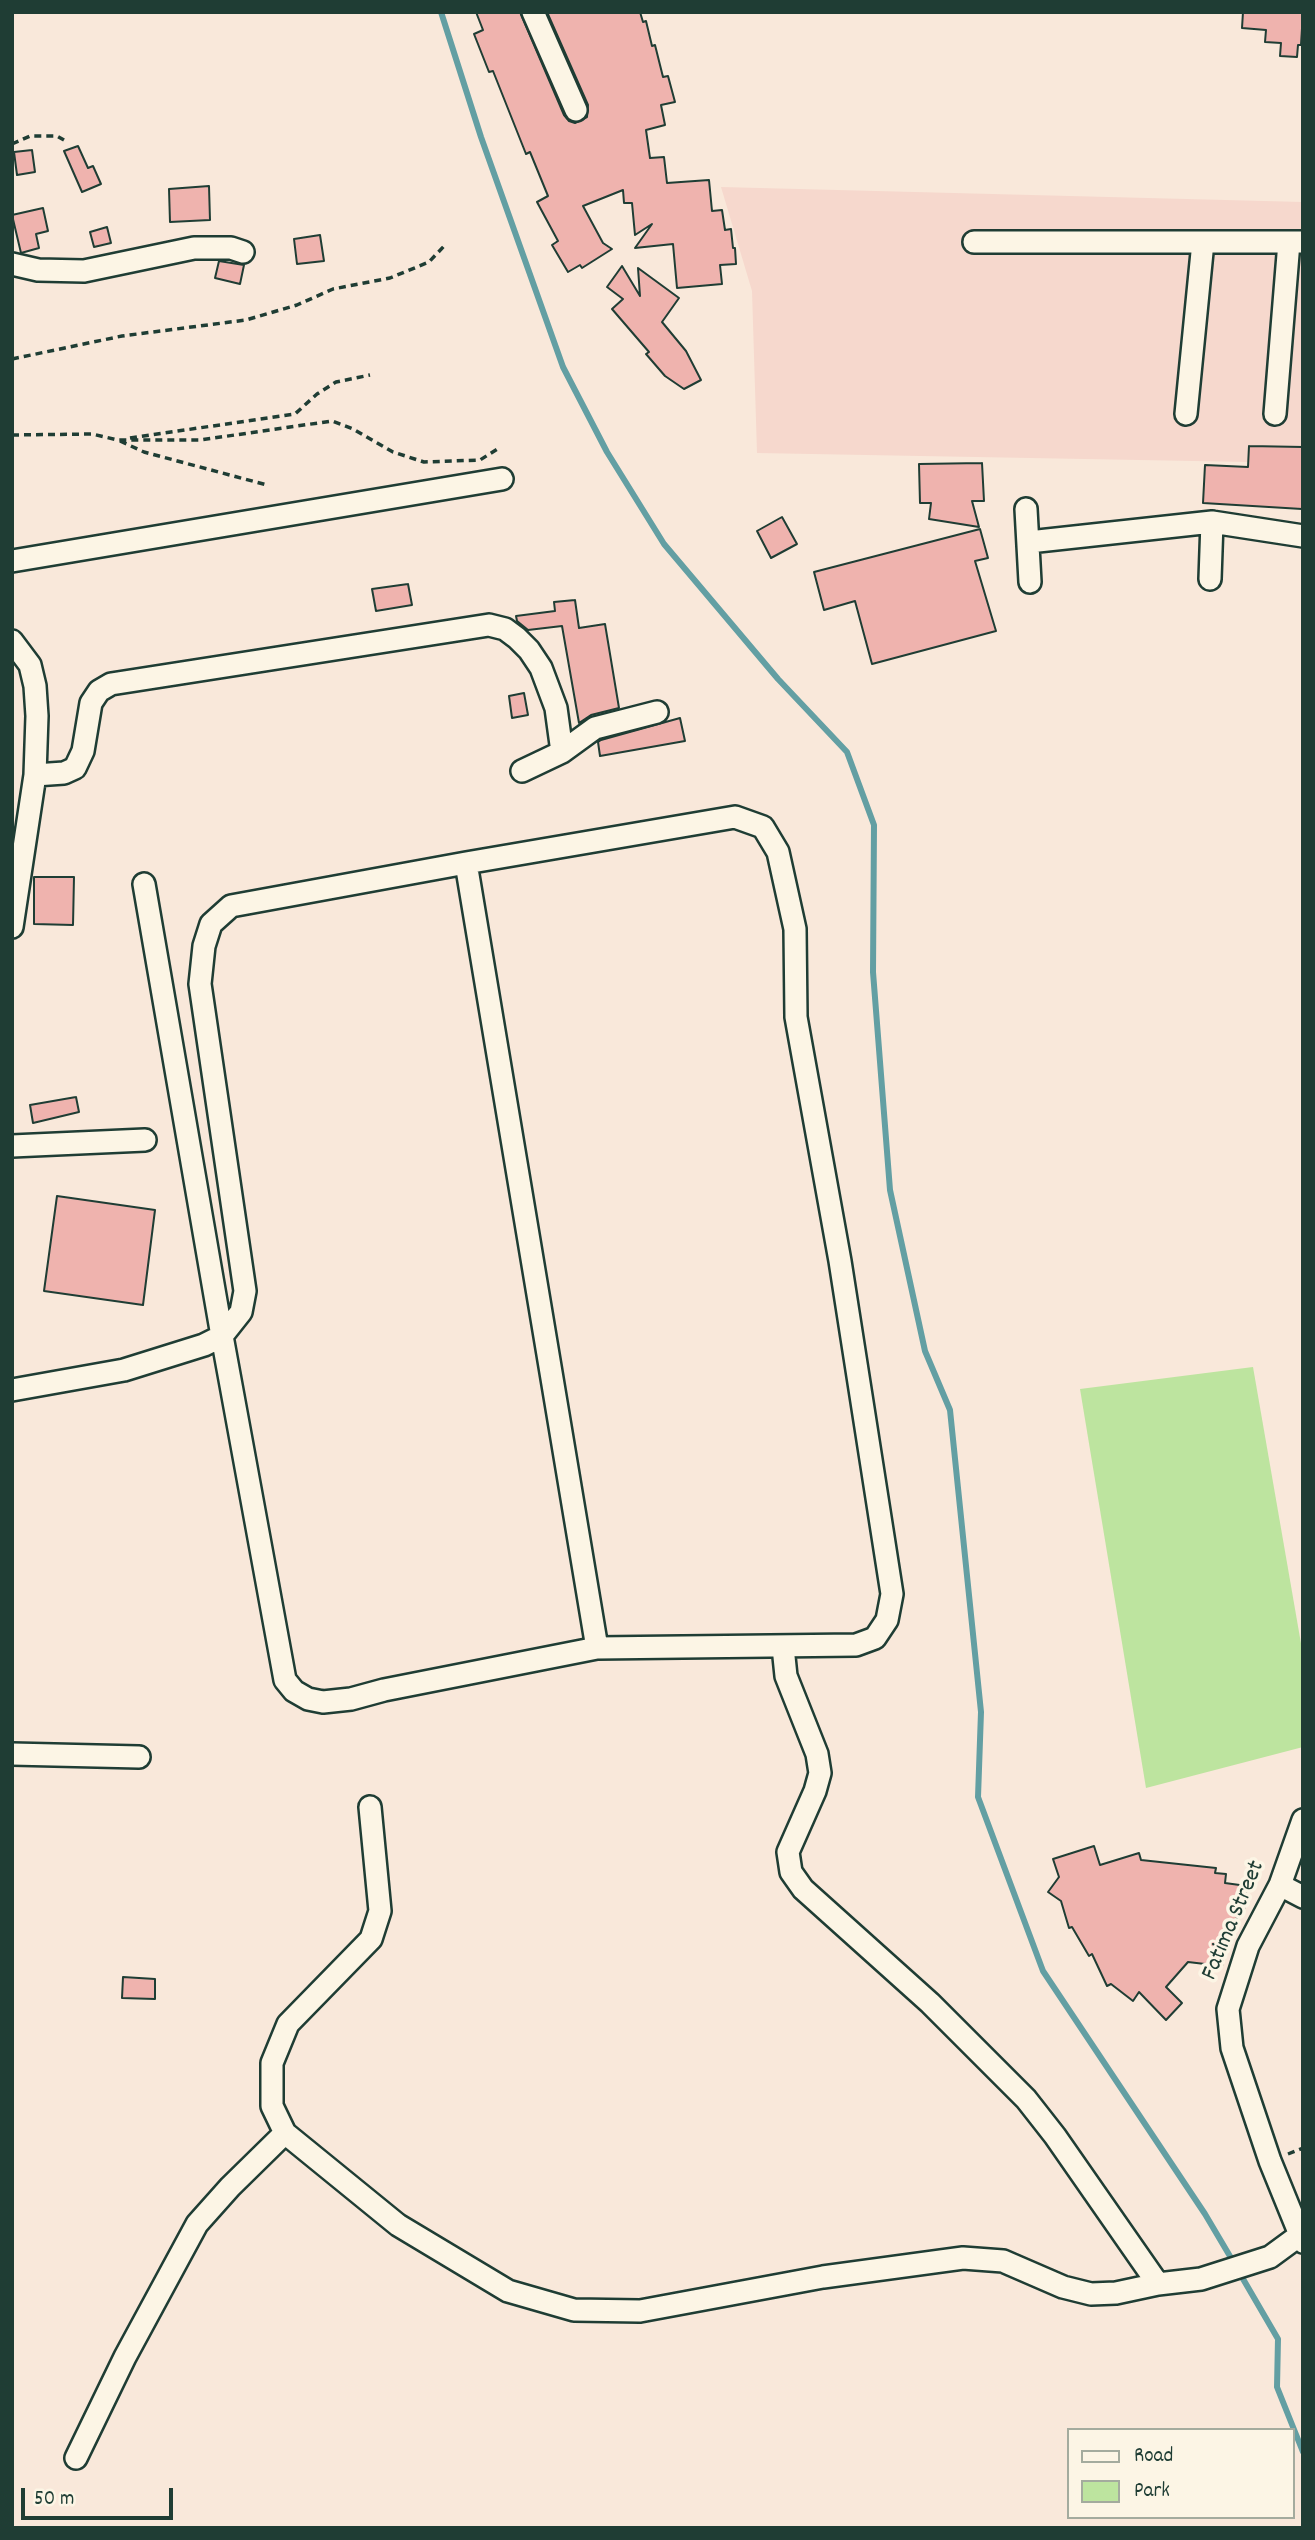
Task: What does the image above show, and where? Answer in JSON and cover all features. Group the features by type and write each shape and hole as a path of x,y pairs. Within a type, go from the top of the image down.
{"street":[{"path":"533,12 576,110"},
{"path":"974,242 1296,242 1275,414"},
{"path":"1186,414 1203,242"},
{"path":"12,264 38,270 84,271 194,248 231,248 243,252"},
{"path":"12,561 502,479"},
{"path":"1026,509 1030,582"},
{"path":"1029,542 1212,522 1303,536"},
{"path":"1210,579 1212,522"},
{"path":"35,775 64,773 75,768 83,751 91,703 99,691 111,684 489,625 505,629 517,638 541,668 556,708 562,751"},
{"path":"12,641 30,665 37,716 35,775 12,927"},
{"path":"522,771 562,751 595,729 657,712"},
{"path":"12,1390 124,1370 204,1346 222,1336 241,1312 246,1291 200,984 204,946 211,924 232,906 735,817 763,827 778,852 795,929 796,1017 840,1261 892,1594 887,1619 875,1638 856,1646 597,1648 384,1690 351,1699 323,1702 308,1699 294,1691 285,1680 222,1336 144,884"},
{"path":"466,863 597,1648"},
{"path":"12,1146 145,1140"},
{"path":"783,1647 786,1676 817,1754 820,1773 815,1791 788,1852 792,1872 803,1889 930,2003 1026,2099 1055,2136 1158,2284"},
{"path":"12,1754 139,1757"},
{"path":"370,1807 380,1911 371,1939 288,2024 272,2063 272,2106 285,2133 398,2225 508,2291 574,2310 640,2311 823,2277 963,2258 1003,2262 1063,2287 1091,2294 1116,2293 1200,2279 1270,2257 1301,2238"},
{"name":"Fatima Street","path":"1301,2238 1270,2161 1233,2048 1228,2009 1248,1946 1280,1885 1303,1820"},
{"path":"1280,1885 1303,1897"},
{"path":"76,2458 131,2345 197,2224 285,2133"}],"path":[{"path":"12,144 30,136 57,136 64,140"},
{"path":"12,359 122,336 246,320 297,305 332,289 390,278 429,262 446,245"},
{"path":"118,440 295,414 317,394 336,382 370,375"},
{"path":"118,440 200,440 332,421 363,434 393,452 424,463 480,460 499,448"},
{"path":"12,435 92,434 118,440 144,452 267,485"}],"shaded area":[{"path":"721,187 1303,202 1303,463 757,453 752,291"}],"green space":[{"path":"1253,1367 1303,1655 1303,1747 1146,1788 1080,1389"}],"building":[{"path":"476,12 520,12 564,115 575,123 587,117 588,105 547,12 640,12 643,22 646,21 652,46 655,45 663,77 668,76 675,102 661,105 665,125 646,130 650,158 664,157 667,183 709,180 712,211 722,210 725,230 731,229 735,248 736,264 720,265 722,284 677,288 673,244 635,248 652,224 635,235 632,203 624,203 623,190 583,206 603,243 612,249 582,268 580,265 568,272 552,245 558,241 537,202 548,196 530,152 526,154 493,71 489,72 474,34 483,30"},
{"path":"1243,12 1303,12 1301,45 1298,45 1297,57 1280,56 1281,43 1265,42 1266,30 1242,28"},
{"path":"78,146 88,168 93,166 101,184 82,192 64,151"},
{"path":"32,150 35,172 17,175 14,152"},
{"path":"209,186 210,220 170,222 169,189"},
{"path":"43,208 48,231 36,234 39,248 21,253 12,215"},
{"path":"107,227 111,243 94,247 90,232"},
{"path":"320,235 324,261 297,264 294,239"},
{"path":"219,261 244,265 240,284 215,278"},
{"path":"622,266 640,296 638,268 679,298 662,322 686,351 701,380 684,389 665,376 646,354 649,352 612,309 623,299 607,287"},
{"path":"1249,446 1303,447 1302,509 1203,503 1205,465 1248,467"},
{"path":"982,463 984,501 972,501 979,527 929,519 931,503 920,503 919,464"},
{"path":"782,517 797,544 771,558 757,531"},
{"path":"980,529 988,558 975,561 996,631 872,664 855,601 824,610 814,572"},
{"path":"408,584 412,605 376,611 372,589"},
{"path":"575,600 579,628 605,624 619,708 591,715 579,723 562,626 528,630 517,621 516,616 555,611 554,602"},
{"path":"524,693 528,715 512,718 509,696"},
{"path":"680,718 685,741 600,756 598,742 601,740"},
{"path":"34,877 74,877 73,925 34,924"},
{"path":"76,1097 79,1112 33,1123 30,1105"},
{"path":"57,1196 155,1210 143,1305 44,1291"},
{"path":"1094,1846 1100,1865 1139,1853 1141,1860 1216,1868 1215,1873 1226,1874 1225,1883 1247,1886 1244,1910 1238,1909 1235,1931 1227,1930 1222,1966 1188,1962 1166,1987 1182,2003 1166,2020 1139,1992 1133,2001 1111,1984 1107,1986 1092,1954 1089,1956 1072,1927 1069,1928 1061,1901 1048,1892 1059,1877 1053,1859"},
{"path":"123,1977 155,1979 155,1999 122,1998"}],"waterway":[{"path":"441,12 481,137 563,367 607,452 664,544 778,679 847,752 874,825 873,972 890,1190 925,1351 950,1410 981,1712 978,1797 1043,1971 1205,2214 1234,2263"},
{"path":"1239,2272 1278,2339 1277,2387 1293,2428"},
{"path":"1294,2430 1303,2452"}]}
